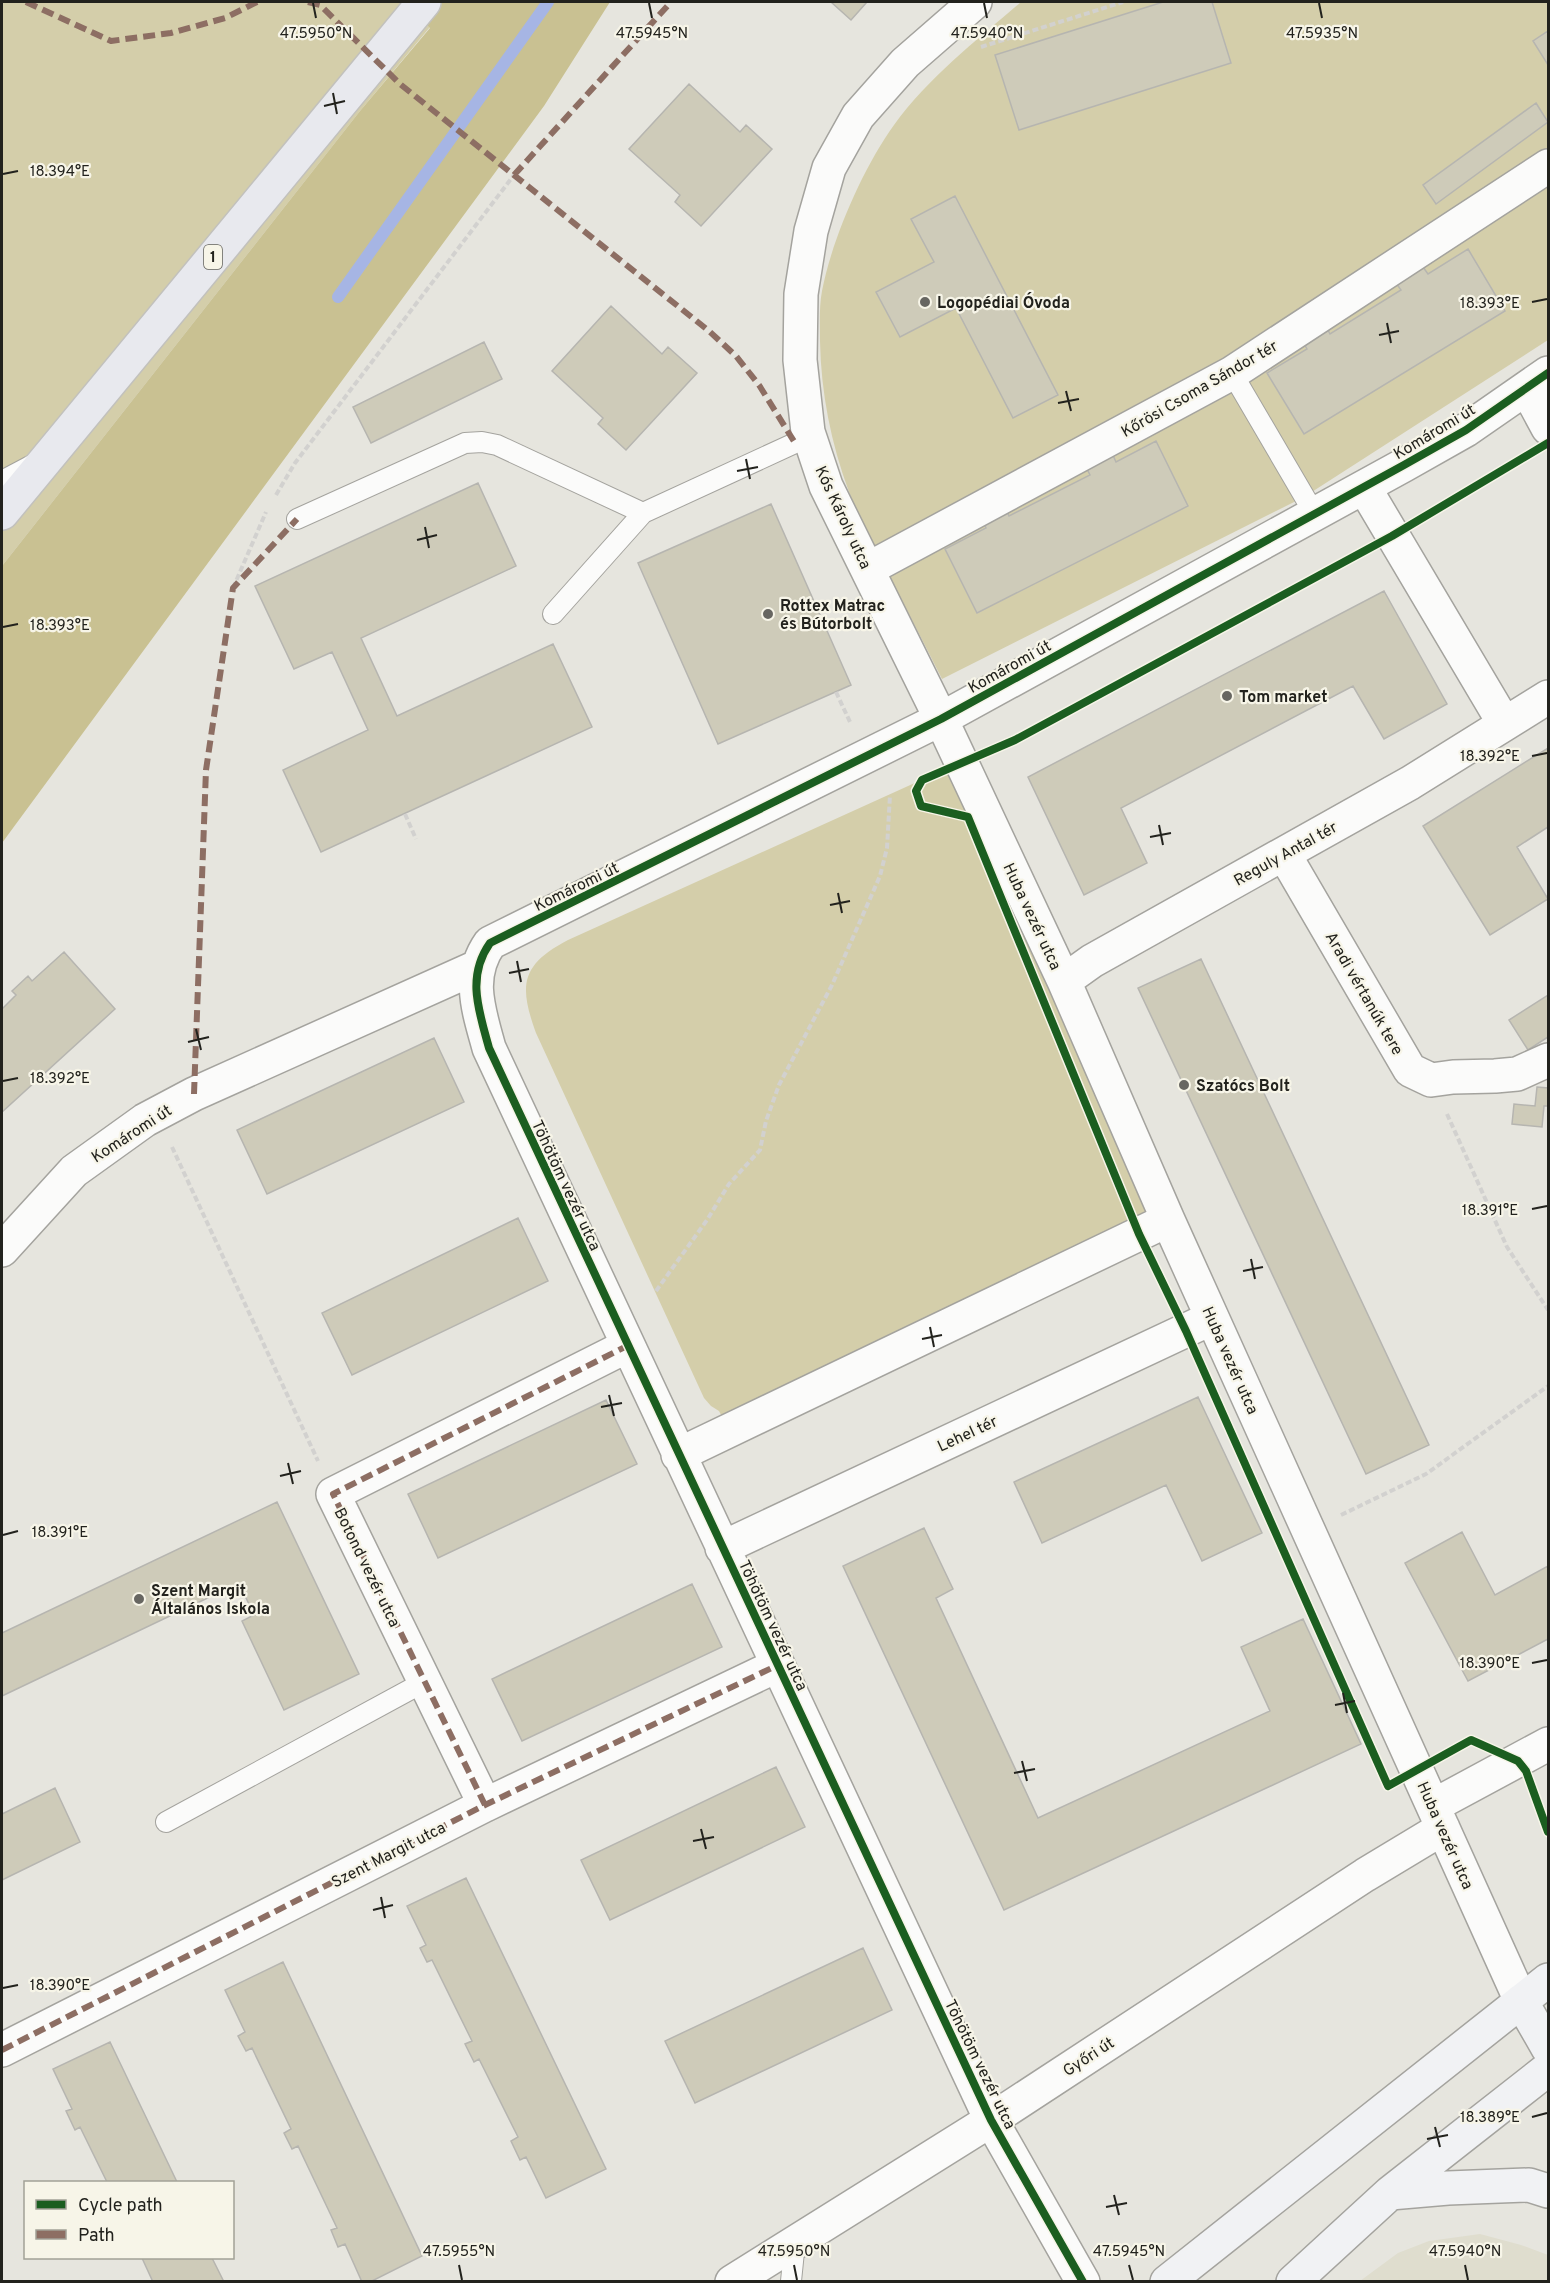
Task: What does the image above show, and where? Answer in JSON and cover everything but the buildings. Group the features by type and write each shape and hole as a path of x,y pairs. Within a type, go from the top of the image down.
{"main road":[{"name":"1","path":"2,513 423,2"},
{"path":"1167,2282 1548,1980"},
{"path":"1521,2001 1548,2048"},
{"path":"1293,2282 1390,2193 1548,2069"},
{"path":"1390,2193 1529,2185 1548,2191"}],"street":[{"name":"Kós Károly utca","path":"941,719 826,486 807,432 800,349 801,294 811,231 829,168 858,116 905,63 975,2"},
{"name":"Kőrösi Csoma Sándor tér","path":"868,569 1232,373 1546,174"},
{"name":"Komáromi út","path":"2,1250 74,1171 145,1120 194,1094 478,966 490,943 941,719 1466,430 1538,381"},
{"path":"1538,381 1548,428"},
{"path":"1364,487 1504,723"},
{"name":"Reguly Antal tér","path":"1064,981 1092,961 1410,783 1548,697"},
{"name":"Huba vezér utca","path":"941,719 1064,981 1168,1220 1521,2001"},
{"name":"Aradi vértanúk tere","path":"1284,854 1410,1070 1431,1080"},
{"name":"Töhötöm vezér utca","path":"478,966 476,999 489,1048 991,2120 1083,2282"},
{"path":"1431,1080 1517,1074 1548,1060"},
{"path":"678,1455 1168,1220"},
{"name":"Lehel tér","path":"722,1548 1212,1318"},
{"name":"Botond vezér utca","path":"484,1805 333,1494 627,1346"},
{"name":"Szent Margit utca","path":"2,2050 484,1805 778,1665"},
{"name":"Győri út","path":"732,2282 991,2120 1365,1875 1438,1817 1548,1744"}],"lane":[{"path":"1232,373 1314,513"},
{"path":"297,519 465,443 474,442 502,447 643,513"},
{"path":"553,614 643,513 795,443"},
{"path":"2,481 47,458"},
{"path":"166,1822 424,1682"},
{"path":"791,2282 795,2242"}],"path":[{"path":"971,50 1123,2"},
{"path":"273,500 295,463 514,175"},
{"path":"232,588 268,509"},
{"path":"836,692 850,722"},
{"path":"656,1290 707,1220 729,1184 760,1150 766,1121 779,1085 832,985 880,876 887,848 890,795"},
{"path":"405,814 416,839"},
{"path":"1431,1080 1507,1248 1548,1310"},
{"path":"145,1120 168,1139 333,1494"},
{"path":"1307,1528 1358,1508 1426,1474 1548,1386"}],"shaded area":[{"path":"2,2 407,2 430,27 360,111 2,566"},
{"path":"407,2 610,2 544,106 2,843 2,566 360,111 430,28"},
{"path":"1021,2 1548,2 1548,340 1304,497 942,679 858,512 843,474 832,436 822,380 821,297 841,227 860,183 882,142 922,91"},
{"path":"961,762 1168,1220 729,1430 719,1411 704,1398 536,1033 527,1002 528,978 540,958 568,940"},
{"path":"1480,2234 1548,2255 1548,2281 1360,2281 1398,2253 1429,2241"}],"waterway":[{"path":"338,297 548,2"}],"marked path":[{"path":"26,2 111,41 171,33 225,18 257,2"},
{"path":"308,2 320,5 400,84 709,331 736,356 759,385 795,443"},
{"path":"514,175 671,2"},
{"path":"194,1094 206,770 233,588 297,519"},
{"path":"485,1805 333,1494 627,1346"},
{"path":"2,2050 485,1805 778,1665"}],"cycle path":[{"path":"1083,2282 991,2120 489,1048 477,994 478,969 490,943 941,719 1466,430 1548,373"},
{"path":"1548,443 1392,536 1015,740 922,780 916,791 921,806 968,817 1139,1234 1186,1331 1388,1786 1471,1740 1518,1761 1526,1771 1548,1832"}],"place":[{"name":"Logopédiai Óvoda","path":"925,302"},
{"name":"Rottex Matrac és Bútorbolt","path":"768,614"},
{"name":"Tom market","path":"1227,696"},
{"name":"Szatócs Bolt","path":"1184,1085"},
{"name":"Szent Margit Általános Iskola","path":"139,1599"}]}
